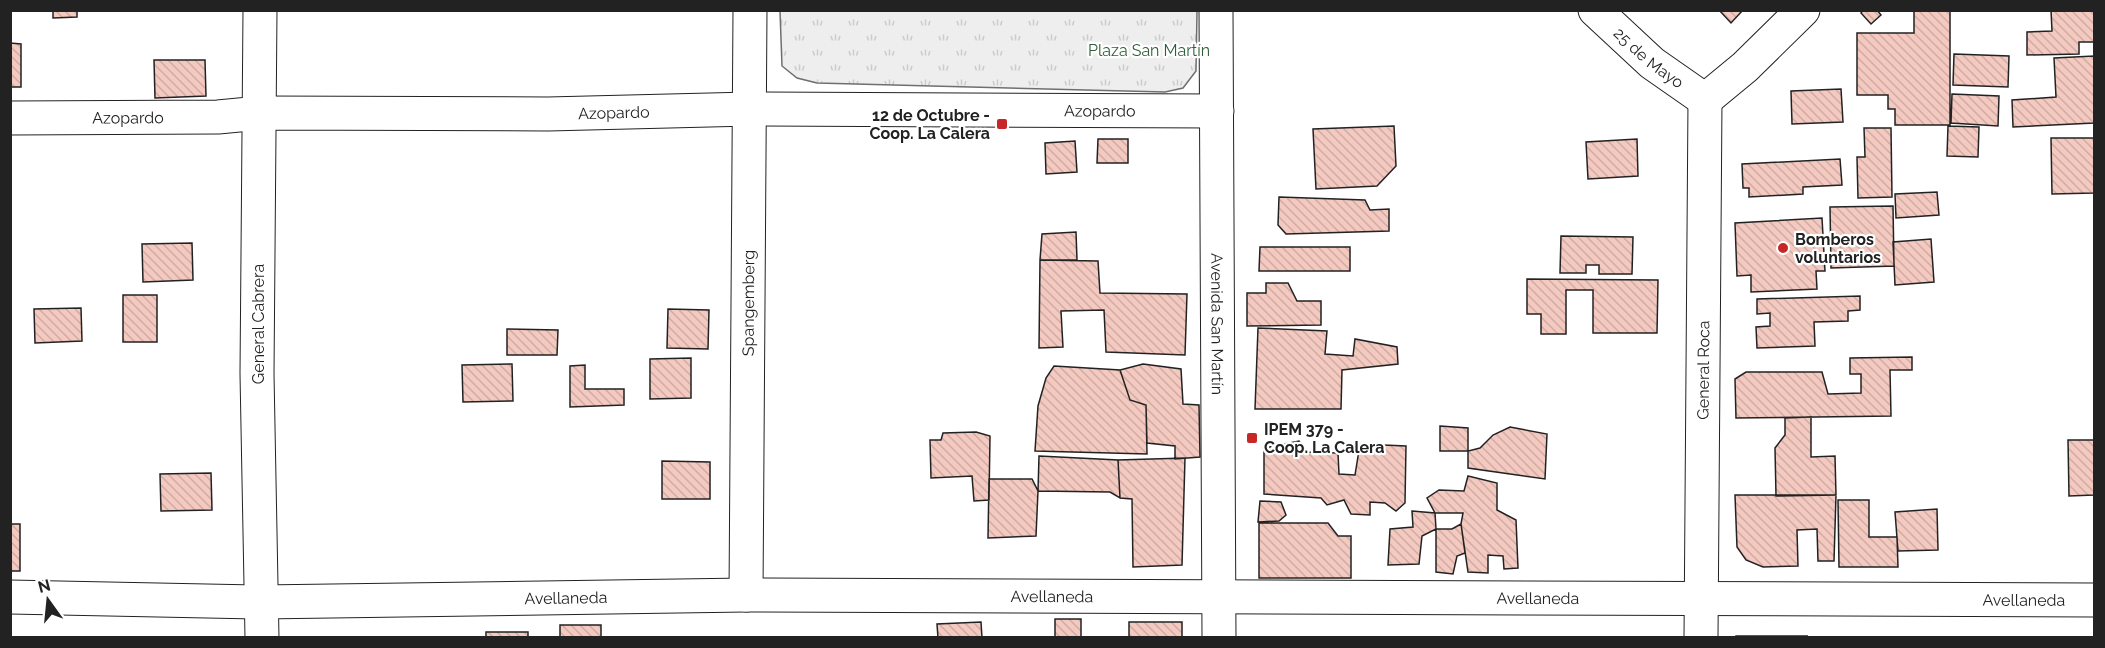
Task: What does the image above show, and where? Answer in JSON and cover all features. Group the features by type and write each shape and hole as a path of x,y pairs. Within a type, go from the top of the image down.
{"street":[{"name":"General Cabrera","path":"260,10 257,375 262,638"},
{"name":"Spangemberg","path":"746,596 750,10"},
{"name":"Avenida San Martín","path":"1216,10 1219,638"},
{"name":"25 de Mayo","path":"1595,10 1652,63 1705,100"},
{"path":"1705,100 1745,67 1803,10"},
{"name":"General Roca","path":"1701,638 1705,100"},
{"name":"Azopardo","path":"10,118 218,117 260,113 548,114 750,109 1217,111"},
{"name":"Avellaneda","path":"10,597 261,602 746,596 2094,600"}],"green space":[{"name":"Plaza San Martín","path":"780,11 1197,11 1196,71 1183,88 1165,92 817,83 797,78 782,66"}],"building":[{"path":"53,10 77,10 77,17 53,18"},
{"path":"1719,10 1743,10 1731,23"},
{"path":"1863,10 1877,10 1881,15 1871,24 1861,13"},
{"path":"1914,10 1950,10 1950,125 1895,125 1895,109 1888,109 1888,95 1857,95 1857,33 1914,33"},
{"path":"2051,10 2094,10 2094,42 2079,42 2079,54 2027,55 2027,32 2052,31"},
{"path":"10,43 21,44 21,87 10,87"},
{"path":"1954,54 2009,56 2008,87 1953,85"},
{"path":"2094,56 2094,123 2013,127 2012,100 2056,97 2054,58"},
{"path":"154,60 205,60 206,96 155,98"},
{"path":"1841,89 1843,122 1792,124 1791,91"},
{"path":"1952,94 1999,96 1998,126 1951,123"},
{"path":"1394,126 1396,166 1377,186 1316,189 1313,129"},
{"path":"1948,126 1979,127 1978,157 1947,156"},
{"path":"1864,128 1891,128 1892,197 1858,198 1857,157 1865,157"},
{"path":"2051,138 2094,138 2094,193 2052,194"},
{"path":"1098,139 1128,139 1128,163 1097,163"},
{"path":"1637,139 1638,176 1588,179 1586,142"},
{"path":"1075,141 1077,172 1046,174 1045,143"},
{"path":"1840,159 1842,185 1803,187 1803,194 1749,197 1749,188 1743,188 1742,164"},
{"path":"1937,192 1939,215 1896,218 1895,194"},
{"path":"1279,197 1365,200 1370,210 1389,209 1389,231 1286,234 1278,225"},
{"path":"1893,206 1894,266 1831,268 1830,207"},
{"path":"1822,218 1825,271 1816,271 1817,289 1751,292 1751,275 1737,276 1735,223"},
{"path":"1076,232 1077,260 1040,260 1042,234"},
{"path":"1561,236 1633,237 1632,274 1599,274 1599,265 1586,265 1586,273 1560,273"},
{"path":"1931,239 1934,282 1895,285 1893,242"},
{"path":"192,243 193,280 143,282 142,244"},
{"path":"1260,247 1350,247 1350,271 1259,271"},
{"path":"1040,260 1098,261 1100,293 1187,294 1185,355 1106,352 1104,310 1061,311 1063,347 1039,348"},
{"path":"1527,279 1658,280 1657,333 1593,333 1593,290 1566,290 1566,334 1541,334 1541,314 1527,314"},
{"path":"1266,283 1288,283 1297,301 1321,301 1321,325 1247,326 1247,293 1266,293"},
{"path":"123,295 157,295 157,342 123,342"},
{"path":"1860,296 1860,310 1848,311 1848,321 1814,322 1815,346 1757,348 1756,327 1770,326 1770,313 1757,314 1757,299"},
{"path":"81,308 82,341 35,343 34,309"},
{"path":"668,309 709,310 708,349 667,348"},
{"path":"1258,328 1327,331 1325,354 1353,356 1355,339 1397,347 1398,364 1342,370 1341,409 1255,409"},
{"path":"507,329 558,330 557,355 507,355"},
{"path":"1912,357 1912,370 1890,370 1891,416 1736,418 1735,379 1746,372 1822,372 1828,394 1861,393 1861,374 1850,374 1850,358"},
{"path":"691,358 691,398 650,399 650,359"},
{"path":"512,364 513,401 463,402 462,365"},
{"path":"1143,364 1181,369 1183,404 1199,405 1200,457 1175,459 1175,446 1147,443 1146,405 1130,400 1120,370"},
{"path":"585,365 585,389 624,389 624,405 570,407 570,366"},
{"path":"1054,366 1120,370 1130,400 1146,405 1147,454 1035,451 1038,406 1046,378"},
{"path":"1811,417 1811,457 1835,456 1836,495 1776,496 1775,448 1785,435 1785,418"},
{"path":"1440,426 1468,428 1468,451 1440,451"},
{"path":"1510,427 1547,434 1545,479 1468,468 1468,451 1480,448 1493,435"},
{"path":"976,432 990,436 989,500 974,501 972,476 931,478 930,440 941,440 943,433"},
{"path":"2068,440 2094,440 2094,495 2069,496"},
{"path":"1299,441 1306,452 1338,453 1339,474 1355,475 1360,444 1406,446 1405,503 1396,511 1385,503 1370,502 1370,515 1351,514 1344,500 1327,505 1321,498 1264,494 1264,448"},
{"path":"1039,456 1118,460 1120,498 1110,492 1038,491"},
{"path":"1185,458 1182,565 1133,567 1132,499 1120,498 1118,460"},
{"path":"662,461 710,462 710,499 662,499"},
{"path":"211,473 212,510 161,511 160,474"},
{"path":"1468,476 1497,483 1497,510 1516,520 1518,568 1504,569 1503,556 1488,555 1488,573 1468,572 1461,524 1463,513 1435,513 1427,498 1439,490 1464,491"},
{"path":"989,479 1032,479 1038,491 1036,536 988,538"},
{"path":"1735,495 1836,495 1834,561 1818,561 1817,529 1797,530 1798,566 1763,567 1746,560 1737,547"},
{"path":"1838,500 1869,500 1869,537 1897,537 1898,567 1839,567"},
{"path":"1260,501 1281,502 1286,515 1279,521 1258,522"},
{"path":"1937,509 1938,550 1898,551 1895,512"},
{"path":"1412,511 1435,513 1436,529 1422,536 1419,564 1388,565 1390,529 1413,527"},
{"path":"1259,523 1328,523 1338,536 1351,536 1351,578 1259,578"},
{"path":"10,524 20,524 20,571 10,571"},
{"path":"1461,524 1465,553 1457,556 1453,574 1436,572 1436,529 1452,529"},
{"path":"1055,619 1081,619 1081,638 1055,638"},
{"path":"981,622 982,638 938,638 937,624"},
{"path":"1129,622 1182,622 1182,638 1129,638"},
{"path":"560,625 601,625 601,638 560,638"},
{"path":"486,632 528,632 528,638 486,638"},
{"path":"1736,636 1808,636 1736,638"}],"place":[{"name":"12 de Octubre - Coop. La Calera","path":"1002,124"},
{"name":"Bomberos voluntarios","path":"1783,248"},
{"name":"IPEM 379 - Coop. La Calera","path":"1252,438"}]}
